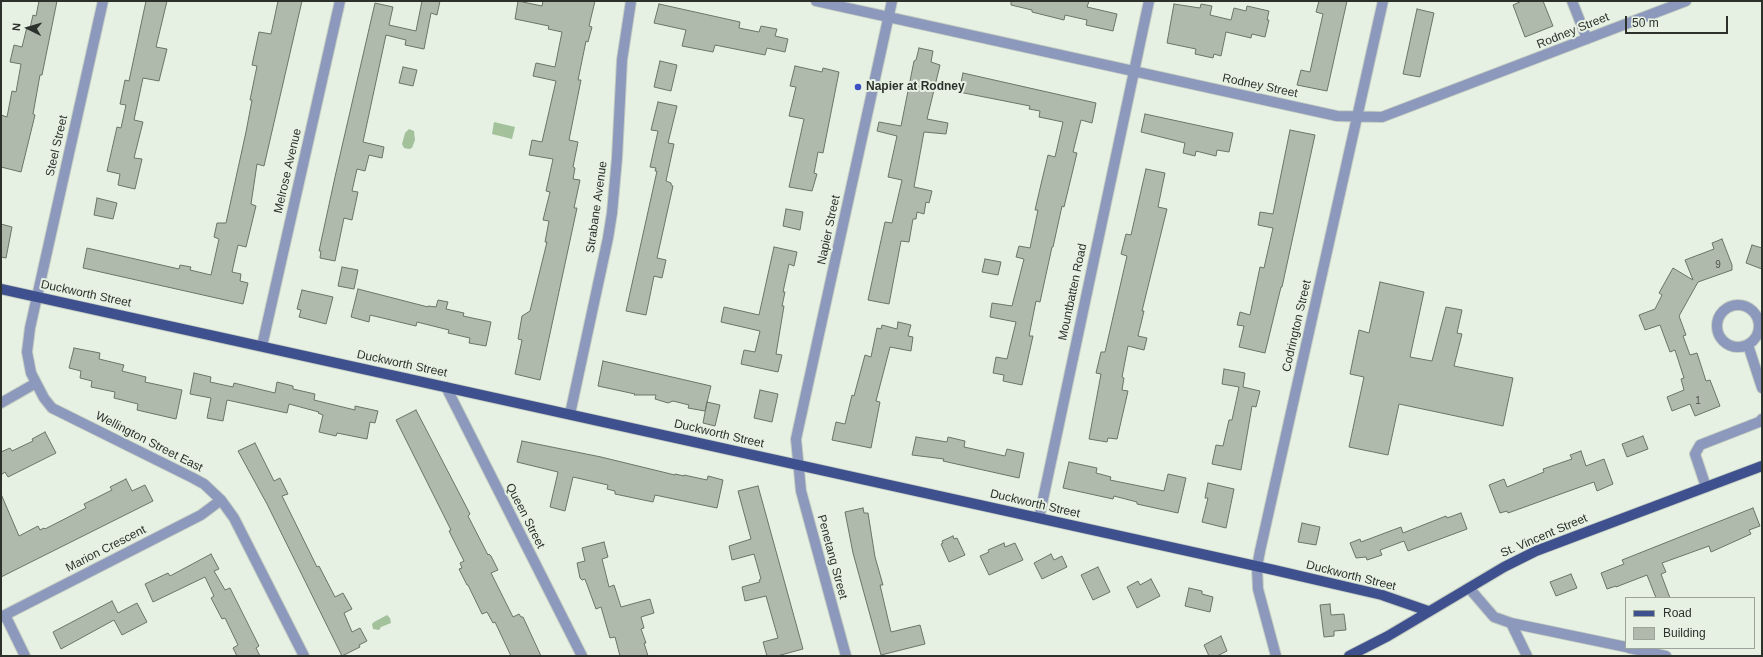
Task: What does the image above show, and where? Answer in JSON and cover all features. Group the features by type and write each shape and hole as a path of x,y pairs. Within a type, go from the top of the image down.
{"main road":[{"name":"Duckworth Street","path":"1,289 1382,595 1428,611"},
{"name":"St. Vincent Street","path":"1349,656 1388,636 1504,567 1536,551 1762,466"}],"street":[{"name":"Steel Street","path":"37,297 103,1"},
{"name":"Melrose Avenue","path":"262,346 340,1"},
{"name":"Strabane Avenue","path":"570,414 612,213 617,158 622,60 631,1"},
{"name":"Rodney Street","path":"816,1 1336,116 1382,117 1686,1"},
{"name":"Napier Street","path":"799,465 796,439 892,1"},
{"name":"Mountbatten Road","path":"1039,518 1149,1"},
{"name":"Codrington Street","path":"1276,656 1259,594 1257,567 1383,1"},
{"path":"1572,1 1586,39"},
{"name":"Wellington Street East","path":"37,297 30,328 27,352 28,361 36,383 44,398 52,408 204,484 221,500 234,518 304,656"},
{"path":"1731,306 1745,306 1756,314 1759,321 1758,335 1748,345 1742,347 1728,345 1719,335 1717,328 1720,315 1731,306"},
{"path":"1748,345 1762,388"},
{"path":"1,403 36,383"},
{"name":"Queen Street","path":"446,387 582,656"},
{"path":"1706,487 1695,454 1700,445 1759,422 1762,419"},
{"name":"Penetang Street","path":"799,465 801,491 846,656"},
{"name":"Marion Crescent","path":"3,616 201,515 221,500"},
{"path":"1469,588 1494,617 1511,623 1625,647"},
{"path":"3,616 25,656"},
{"path":"1511,623 1527,656"},
{"path":"1634,649 1666,656"}],"shaded area":[{"path":"494,122 515,127 512,139 492,134"},
{"path":"409,129 414,131 415,140 412,148 409,149 404,148 402,144 405,133"},
{"path":"387,615 390,618 391,623 381,627 379,630 373,629 372,624 374,622"}],"building":[{"path":"39,1 57,1 42,75 40,75 33,114 35,115 21,172 1,167 1,115 7,117 12,91 16,92 21,64 10,62 14,45 22,47 27,27 30,28 33,15 36,16"},
{"path":"146,1 167,1 156,47 167,49 159,81 143,78 134,120 143,122 134,158 142,159 135,189 118,185 120,174 107,171 117,127 121,128 126,105 120,104 125,80 129,81"},
{"path":"278,1 302,1 264,166 257,164 251,204 256,206 246,247 238,245 232,272 241,274 240,281 248,283 243,304 83,268 87,248 179,269 180,265 191,267 190,270 211,275 219,239 214,237 217,223 226,223 246,132 252,100 250,100 257,66 252,65 259,32 271,34"},
{"path":"422,1 440,1 437,15 431,13 424,49 405,45 406,40 386,35 363,142 384,147 382,158 369,155 365,171 357,169 352,191 358,192 352,220 344,218 335,261 320,258 321,251 319,251 375,3 393,7 389,25 416,31"},
{"path":"518,1 542,6 543,1 595,1 589,26 592,27 588,42 586,41 578,80 581,80 569,140 578,142 573,167 575,168 573,179 580,180 574,208 577,208 540,380 515,374 522,340 518,339 522,316 530,311 547,242 545,242 549,221 543,220 550,192 546,191 553,159 529,155 532,140 542,142 556,81 533,76 536,63 555,67 562,32 548,29 549,26 515,19"},
{"path":"1011,1 1089,1 1087,7 1117,14 1113,31 1086,25 1087,20 1065,15 1064,20 1032,12 1032,10 1011,5"},
{"path":"1319,1 1347,1 1327,91 1297,85 1301,70 1310,72 1323,14 1316,12"},
{"path":"1522,1 1543,1 1553,26 1525,37 1513,5"},
{"path":"659,4 740,22 739,28 759,32 761,26 777,29 775,36 788,39 785,52 767,48 765,55 715,45 713,52 682,46 686,30 654,23"},
{"path":"1174,4 1200,8 1201,4 1212,6 1210,15 1231,20 1234,8 1246,11 1247,6 1269,11 1267,20 1269,20 1265,37 1252,34 1251,38 1226,32 1221,56 1214,54 1213,58 1195,54 1196,49 1167,43"},
{"path":"1417,9 1434,13 1420,77 1403,74"},
{"path":"919,48 933,51 931,62 940,65 927,119 948,123 946,134 924,132 914,187 932,191 929,203 926,202 924,214 917,212 916,219 913,219 909,242 901,241 889,304 868,300 885,222 892,223 902,180 888,177 897,136 877,131 879,122 901,126 914,61 916,60"},
{"path":"660,61 677,65 671,91 654,87"},
{"path":"795,66 822,72 823,68 839,72 823,153 818,152 814,173 817,174 812,191 789,187 804,119 789,116 796,87 790,86"},
{"path":"403,67 417,70 413,86 399,83"},
{"path":"963,73 1096,103 1092,123 1081,120 1073,152 1077,153 1064,207 1062,206 1040,302 1036,301 1029,336 1033,336 1022,385 1003,381 1004,375 993,373 996,357 1007,359 1016,322 990,317 992,303 1012,306 1024,259 1016,257 1019,246 1030,248 1038,210 1035,210 1048,155 1055,157 1063,122 1039,117 1040,111 1029,109 1030,106 959,92"},
{"path":"658,102 677,106 668,143 674,144 666,181 671,183 673,186 657,258 666,260 662,278 654,276 646,315 626,311 657,171 655,171 656,168 650,167 658,131 651,130"},
{"path":"1145,114 1233,133 1229,152 1217,150 1216,156 1196,151 1195,156 1183,153 1185,143 1141,132"},
{"path":"1290,130 1315,135 1282,287 1265,353 1239,347 1244,326 1237,325 1240,312 1250,315 1260,267 1264,268 1273,228 1258,225 1260,212 1273,214"},
{"path":"1146,169 1165,173 1158,207 1167,209 1142,311 1144,311 1138,336 1147,338 1144,350 1128,346 1122,377 1124,378 1122,390 1128,391 1117,439 1108,438 1107,442 1089,439 1101,374 1096,373 1101,352 1105,352 1127,256 1121,254 1126,234 1131,235"},
{"path":"97,198 117,203 113,219 94,215"},
{"path":"786,209 803,212 800,230 783,226"},
{"path":"1,224 12,227 6,258 1,257"},
{"path":"1722,239 1732,265 1732,270 1698,282 1679,316 1686,335 1683,336 1690,355 1697,353 1706,381 1710,380 1720,406 1695,416 1690,404 1672,411 1667,397 1684,390 1681,379 1684,378 1675,350 1670,352 1660,325 1645,330 1639,315 1655,309 1662,295 1659,293 1673,268 1693,280 1685,260 1714,249 1712,243"},
{"path":"1752,245 1762,248 1762,269 1746,263"},
{"path":"774,247 797,252 794,266 789,264 783,292 785,292 782,306 784,306 776,354 782,355 778,372 741,364 744,350 755,352 760,331 721,322 724,307 759,315"},
{"path":"985,259 1001,262 998,275 982,272"},
{"path":"342,267 358,270 354,289 338,286"},
{"path":"1380,282 1424,292 1410,357 1432,361 1446,307 1462,310 1457,333 1462,334 1454,366 1513,378 1503,426 1399,404 1388,455 1349,447 1364,377 1350,374 1359,330 1369,333"},
{"path":"358,289 428,307 436,307 438,300 448,302 446,309 464,313 463,316 491,322 486,346 469,343 470,338 448,333 449,330 417,322 416,326 370,315 369,322 351,317"},
{"path":"302,290 333,297 326,324 299,317 301,310 297,309"},
{"path":"898,322 911,325 908,336 913,337 911,351 890,347 876,401 880,402 871,448 832,440 836,422 845,424 852,395 854,396 865,355 871,357 877,328 881,329 882,325 897,329"},
{"path":"74,348 100,353 99,359 124,365 122,371 146,377 145,382 182,390 176,419 137,410 138,404 114,398 115,392 91,387 92,381 80,378 81,371 69,368"},
{"path":"603,361 711,386 705,411 688,408 689,405 673,401 668,403 655,399 656,395 634,395 635,394 598,386"},
{"path":"1224,369 1245,373 1243,387 1260,391 1256,407 1252,406 1241,470 1212,464 1216,445 1223,446 1229,420 1232,420 1239,387 1222,384"},
{"path":"194,373 211,377 210,382 233,387 234,383 275,393 277,382 293,386 293,389 315,394 314,400 355,410 355,406 378,411 375,423 370,422 367,439 337,433 336,436 319,432 323,415 318,413 319,412 289,404 287,413 227,400 223,421 207,418 211,398 190,394"},
{"path":"760,390 778,394 772,422 754,418"},
{"path":"707,402 720,405 715,426 703,423"},
{"path":"416,410 470,514 468,516 488,555 489,554 491,556 498,570 491,573 513,617 519,614 523,617 541,656 511,656 495,622 493,623 487,612 482,614 467,585 459,569 462,568 460,563 464,561 449,531 451,530 396,420"},
{"path":"45,432 56,453 8,477 5,472 1,475 1,452 10,448 12,451 33,441 32,439"},
{"path":"1643,436 1648,449 1627,457 1622,444"},
{"path":"916,437 947,442 948,437 965,441 964,447 1005,456 1007,449 1024,453 1019,478 943,461 944,459 912,455"},
{"path":"522,441 601,457 675,475 684,475 707,480 708,476 723,480 717,508 655,495 653,502 615,494 615,491 607,489 608,485 573,477 565,511 550,507 558,472 517,462"},
{"path":"255,443 274,481 280,478 288,494 282,496 317,567 319,566 335,597 343,593 352,609 344,613 352,632 360,628 367,641 359,645 360,647 342,656 267,504 238,451"},
{"path":"1581,451 1586,466 1604,459 1613,484 1597,491 1594,482 1508,513 1507,511 1500,513 1489,485 1504,479 1507,487 1544,472 1543,469 1572,459 1570,455"},
{"path":"1069,462 1097,468 1096,473 1111,477 1110,480 1164,491 1168,474 1186,478 1178,513 1137,504 1137,502 1114,496 1113,499 1063,488"},
{"path":"126,479 132,491 145,485 153,501 1,577 1,494 19,536 38,526 40,530 45,529 86,508 84,504 112,490 110,487"},
{"path":"1208,483 1234,489 1226,528 1202,522 1208,498 1205,498"},
{"path":"758,486 803,649 777,656 767,656 763,642 778,638 766,596 745,601 742,587 760,582 759,580 761,579 754,554 732,560 729,546 751,539 738,491"},
{"path":"863,508 864,513 868,513 875,557 883,585 880,585 891,632 920,625 925,644 881,655 853,553 845,512"},
{"path":"1753,508 1760,526 1749,530 1751,534 1711,552 1709,546 1662,563 1666,572 1661,574 1670,597 1656,597 1647,575 1607,589 1601,573 1624,564 1622,560"},
{"path":"1461,513 1467,529 1408,551 1404,541 1380,550 1382,555 1367,560 1366,557 1356,558 1350,543 1360,539 1361,542 1401,527 1403,533 1446,516 1447,518"},
{"path":"1302,523 1320,527 1316,545 1298,542"},
{"path":"953,536 954,539 957,538 965,555 949,562 941,544 943,543 942,541"},
{"path":"604,542 608,557 602,559 609,587 614,585 621,607 650,599 654,613 641,617 644,628 641,629 646,643 644,643 648,656 620,656 615,637 610,638 601,607 596,609 585,579 582,580 580,578 577,563 585,561 582,548"},
{"path":"1004,543 1005,547 1015,543 1023,560 989,575 980,556 989,552 988,550"},
{"path":"211,554 219,569 214,571 225,590 230,588 259,646 256,648 260,656 237,656 233,648 238,645 225,618 222,619 211,598 214,596 205,577 153,602 145,584 168,573 170,576"},
{"path":"1051,554 1054,560 1062,556 1067,567 1042,579 1034,563"},
{"path":"1098,567 1110,592 1093,600 1081,575"},
{"path":"1571,574 1577,588 1556,596 1550,582"},
{"path":"1151,579 1160,596 1137,608 1127,587 1138,581 1140,585"},
{"path":"1189,588 1202,591 1202,594 1213,597 1210,612 1185,606"},
{"path":"112,601 118,613 137,603 147,622 122,635 114,620 61,649 53,632"},
{"path":"1330,604 1331,615 1344,614 1346,630 1334,631 1334,636 1324,637 1320,605"},
{"path":"1221,636 1227,651 1217,656 1209,656 1204,645"}],"place":[{"name":"Napier at Rodney","path":"858,87"}]}
